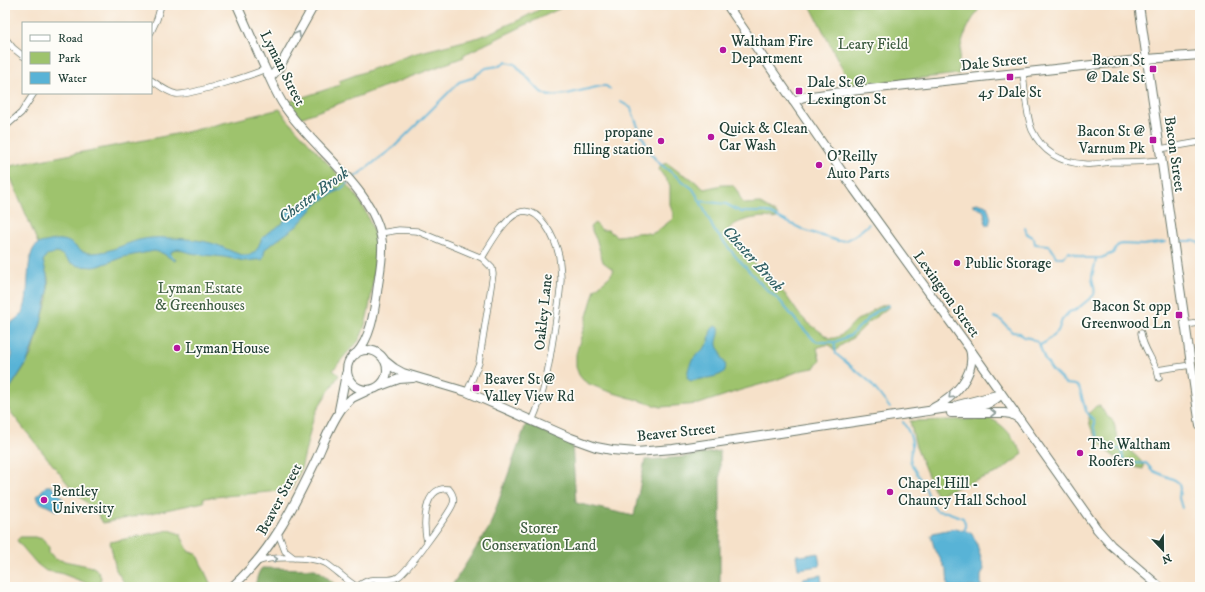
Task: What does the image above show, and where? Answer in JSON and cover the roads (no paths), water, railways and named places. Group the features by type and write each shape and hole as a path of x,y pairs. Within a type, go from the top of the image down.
{"main road":[{"name":"Lyman Street","path":"237,5 281,101 292,116 357,188 371,211 380,234 382,248 376,302 370,330 364,344 356,354"},
{"path":"270,78 279,68 314,5"},
{"name":"Lexington Street","path":"727,5 882,229 970,349 1104,537 1129,561 1160,587"},
{"name":"Bacon Street","path":"1139,5 1200,426"},
{"name":"Dale Street","path":"793,101 806,96 1147,59 1200,55"},
{"name":"Lyman Street","path":"370,330 372,343 382,358"},
{"path":"924,411 946,401 959,388 970,368 972,357 970,349"},
{"path":"368,350 382,358 386,367 386,373 382,382 377,387 369,390 360,389 353,385 348,378 347,369 350,360 356,354 368,350"},
{"name":"Beaver Street","path":"382,358 398,370 466,392 579,441 596,447 644,452 673,449 924,411 984,406 993,402 1001,394"},
{"name":"Beaver Street","path":"337,415 347,369"},
{"name":"Beaver Street","path":"377,387 399,379 419,378"},
{"name":"Beaver Street","path":"232,587 256,562 278,533 295,502 337,415 352,398 369,390"},
{"path":"912,413 1004,413 1011,414 1018,418"}],"street":[{"path":"152,30 161,5"},
{"path":"5,38 13,48 22,55"},
{"path":"152,81 171,92 182,94 266,69"},
{"path":"1023,73 1032,128 1039,141 1051,155 1061,159 1086,164 1111,162 1138,163 1162,160"},
{"path":"5,127 21,113 33,94"},
{"path":"1160,149 1200,142"},
{"name":"Oakley Lane","path":"482,258 498,233 510,219 516,213 523,211 535,214 542,220 559,255 561,280 553,339 542,396 532,421"},
{"path":"380,234 399,230 413,230 482,258 492,268 493,274 479,363 466,392"},
{"path":"1185,325 1200,323"},
{"path":"1142,333 1142,341 1157,370 1159,378"},
{"path":"1157,370 1191,364"},
{"path":"256,562 267,559 294,558 319,560 357,587 371,580 398,577 404,572 427,542 453,504 452,494 449,490 439,490 429,500 425,526 427,542"},
{"path":"278,533 286,551 294,558"}],"water":[{"path":"341,189 321,201 297,226 265,249 263,259 261,260 245,261 194,254 178,249 171,252 171,255 176,260 175,261 162,253 154,251 123,257 93,267 79,266 71,263 61,254 56,253 47,255 43,261 47,275 48,292 41,323 27,362 5,396 5,365 10,359 12,353 9,349 5,350 5,327 17,318 23,311 27,295 29,264 34,249 38,244 43,242 64,240 86,252 98,253 139,240 178,238 206,242 237,254 249,255 253,254 257,249 265,235 284,221 287,212 294,207 313,202 326,192"},
{"path":"977,203 987,206 991,218 989,225 986,225 984,212 973,206 973,204"},
{"path":"715,326 719,328 717,345 726,365 725,370 720,375 690,381 687,377 691,363 708,343 710,332"},
{"path":"46,486 51,486 61,496 64,504 63,508 57,511 39,502 37,496"},
{"path":"956,528 969,532 976,541 984,569 981,576 981,587 948,587 947,572 934,547 931,536 933,533"},
{"path":"818,553 820,566 798,569 796,555 801,556"},
{"path":"821,575 822,585 804,585 803,578"}],"waterway":[{"name":"Chester Brook","path":"351,180 394,147 459,82 472,78 486,68 498,66 506,62 515,64 541,92 549,96 567,94 601,86 606,86 610,89"},
{"name":"Chester Brook","path":"621,102 631,108 640,132 651,154 659,163 693,189 714,230 737,258 763,286 781,302 814,340 818,342 834,342 836,354 869,381 890,408"},
{"name":"Chester Brook","path":"339,190 348,183"},
{"path":"700,201 726,204 741,212 767,212 804,230 838,241 851,238 869,224"},
{"path":"1025,228 1027,234 1034,238 1035,244 1048,245 1056,257 1063,257 1069,252 1086,258 1101,258 1113,253 1117,246 1121,244 1143,245 1166,242"},
{"path":"1179,241 1194,241 1200,243"},
{"path":"1040,345 1046,342 1058,331 1062,320 1069,312 1076,310 1094,295 1095,289 1092,278 1096,258"},
{"path":"835,342 851,335 874,313 889,305"},
{"path":"994,317 1001,320 1012,332 1020,333 1024,337 1030,338 1037,342 1044,358 1052,370 1066,384 1079,387 1086,411 1094,421 1094,429 1098,439 1105,441 1111,449 1122,450 1123,459 1126,461 1146,463 1153,471 1179,483 1179,498 1182,508"},
{"name":"Chester Brook","path":"903,422 912,441 910,454 912,465 925,486 932,505 937,511 947,512 963,518 965,523 965,533"}],"place":[{"name":"Waltham Fire Department","path":"723,50"},
{"name":"Bacon St @ Dale St","path":"1153,69"},
{"name":"45 Dale St","path":"1010,77"},
{"name":"Dale St @ Lexington St","path":"799,91"},
{"name":"Quick & Clean Car Wash","path":"711,137"},
{"name":"Bacon St @ Varnum Pk","path":"1153,140"},
{"name":"propane filling station","path":"661,141"},
{"name":"O'Reilly Auto Parts","path":"819,165"},
{"name":"Public Storage","path":"957,263"},
{"name":"Bacon St opp Greenwood Ln","path":"1179,315"},
{"name":"Lyman House","path":"177,348"},
{"name":"Beaver St @ Valley View Rd","path":"476,388"},
{"name":"The Waltham Roofers","path":"1080,453"},
{"name":"Chapel Hill - Chauncy Hall School","path":"890,492"},
{"name":"Bentley University","path":"44,500"}],"park label":[{"name":"Leary Field","path":"873,44"},
{"name":"Lyman Estate & Greenhouses","path":"200,296"},
{"name":"Storer Conservation Land","path":"539,536"}]}
